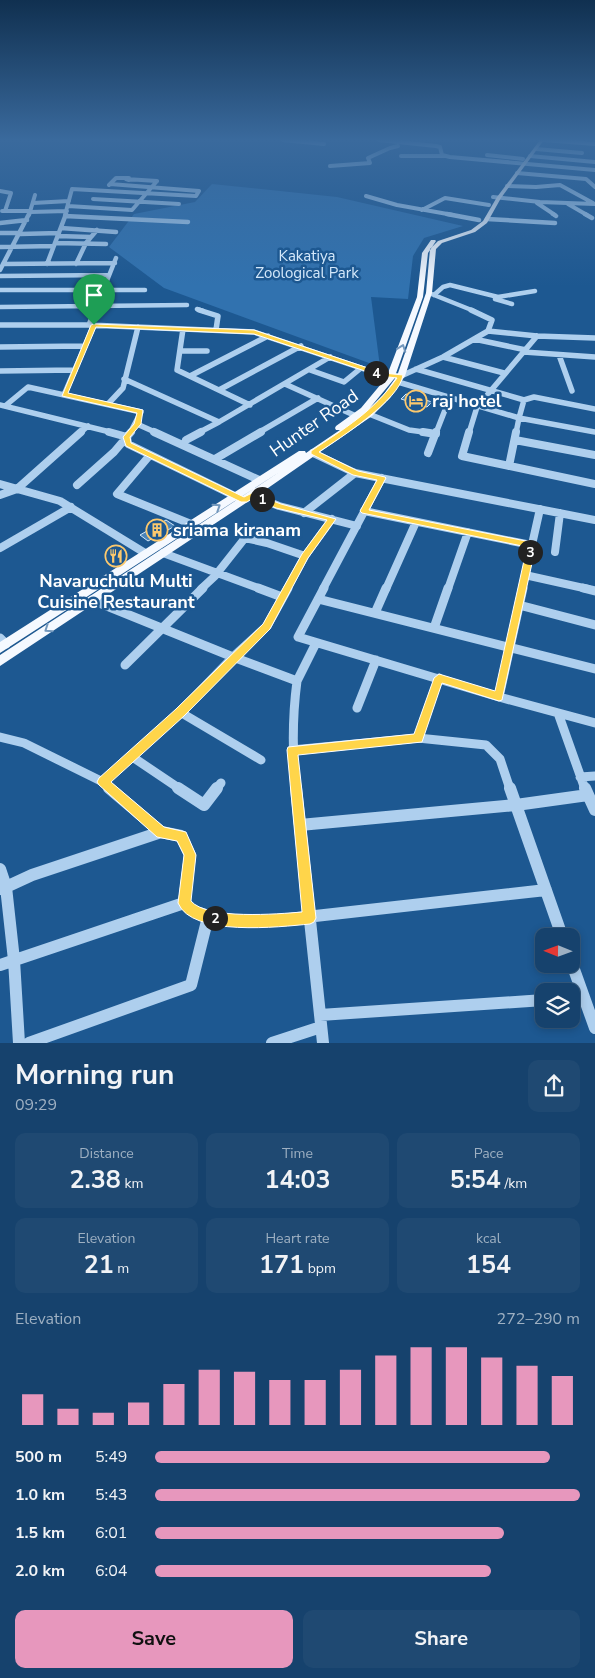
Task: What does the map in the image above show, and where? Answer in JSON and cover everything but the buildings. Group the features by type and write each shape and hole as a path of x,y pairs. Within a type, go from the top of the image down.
{"main road":[{"name":"Hunter Road","path":"0,661 248,498 356,416 397,378 426,279 432,249 437,244 473,231 483,220 503,189"},
{"name":"Hunter Road","path":"494,200 505,189"},
{"name":"Hunter Road","path":"2,643 146,554 259,480 308,454 369,414 397,378 432,294 426,279"}],"street":[{"path":"46,264 67,211 72,189 196,196 199,191 171,189"},
{"path":"67,211 82,207 132,210 150,189"},
{"path":"567,189 594,204"},
{"path":"82,207 103,190"},
{"path":"0,192 11,192 2,211 67,211 188,222"},
{"path":"1,267 27,220 35,194"},
{"path":"366,196 422,210 483,220 555,223"},
{"path":"93,198 179,204"},
{"path":"422,210 445,198 594,204"},
{"path":"33,203 69,201"},
{"path":"536,202 556,216"},
{"path":"566,204 592,218"},
{"path":"0,222 27,220"},
{"path":"76,264 86,243 97,230"},
{"path":"0,233 20,234 97,230 116,232"},
{"path":"59,232 91,237"},
{"path":"0,247 86,243 106,244"},
{"path":"0,259 6,259"},
{"path":"1,267 76,264 115,260 96,307 85,346 64,395"},
{"path":"0,276 110,275"},
{"path":"432,294 450,285 512,304"},
{"path":"0,290 145,290"},
{"path":"484,295 498,297 535,291"},
{"path":"432,294 488,316 492,320 488,331"},
{"path":"0,307 188,305"},
{"path":"198,309 218,316 216,330"},
{"path":"0,325 91,325 254,332 361,368 397,378 477,407 520,418 595,432"},
{"path":"108,404 123,388 138,327"},
{"path":"183,328 177,370 250,405"},
{"path":"397,378 443,357 488,331 537,336 595,338"},
{"path":"190,376 268,336"},
{"path":"537,336 477,407 462,456 595,484"},
{"path":"474,339 525,351 595,357"},
{"path":"0,347 85,346"},
{"path":"219,390 300,346"},
{"path":"180,351 207,351"},
{"path":"559,355 572,391"},
{"path":"186,440 250,405 330,357"},
{"path":"443,357 504,373"},
{"path":"310,370 344,382 361,368"},
{"path":"0,371 75,370"},
{"path":"416,370 524,400 534,397 595,409"},
{"path":"124,379 219,422"},
{"path":"285,384 356,416"},
{"path":"3,406 28,387 141,412 137,424 127,437 77,485"},
{"path":"215,459 318,398"},
{"path":"508,466 524,400"},
{"path":"3,406 127,437"},
{"path":"428,453 445,410"},
{"path":"369,414 409,430 436,434"},
{"path":"137,424 259,480"},
{"path":"0,495 18,489 88,426"},
{"path":"127,437 128,444 234,496 357,526"},
{"path":"515,440 595,456"},
{"path":"150,454 117,494 192,524"},
{"path":"308,454 356,473 595,520"},
{"path":"304,513 356,473"},
{"path":"382,478 298,637 499,697 595,723"},
{"path":"0,484 60,500 146,554"},
{"path":"0,548 71,507"},
{"path":"499,697 540,509"},
{"path":"364,511 531,545"},
{"path":"555,552 560,513"},
{"path":"103,782 180,712 266,626 305,556 332,519"},
{"path":"375,613 416,522"},
{"path":"434,628 468,532"},
{"path":"125,665 164,629 218,574 245,538 267,543 305,556"},
{"path":"162,554 282,597"},
{"path":"526,575 595,591"},
{"path":"318,599 595,669"},
{"path":"92,600 296,681"},
{"path":"518,605 595,625"},
{"path":"316,643 296,681 292,718 292,750 323,1043"},
{"path":"357,708 376,660"},
{"path":"418,738 439,678"},
{"path":"180,712 262,760"},
{"path":"558,713 580,777 595,810"},
{"path":"0,737 24,742 103,782 161,832 181,836 190,855 184,903 190,910 208,917 259,922 310,918 546,890"},
{"path":"292,750 418,738 486,744 500,759 559,928"},
{"path":"131,756 204,805 221,783"},
{"path":"580,777 595,776"},
{"path":"300,825 516,805 588,795"},
{"path":"3,888 32,875 161,832"},
{"path":"0,869 14,960 19,1043"},
{"path":"0,965 184,903"},
{"path":"29,1043 191,985 208,917"},
{"path":"272,1043 320,1021 535,1001"},
{"path":"580,1002 595,1028"}],"green space":[{"name":"Kakatiya Zoological Park","path":"208,189 257,189 337,197 463,226 424,238 413,256 408,299 371,297 380,367 164,288 109,247 134,214 195,202"}],"place":[{"name":"raj hotel","path":"416,401"},
{"name":"sriama kiranam","path":"157,530"},
{"name":"Navaruchulu Multi Cuisine Restaurant","path":"116,556"}],"route":[{"path":"94,325 254,332 382,375 401,376 387,396 369,414 355,426 313,453 356,473 382,478 364,511 531,545 499,697 439,678 418,738 292,750 310,918 259,922 208,917 190,910 184,903 190,855 181,836 161,832 103,782 180,712 266,626 305,556 332,519 278,506 252,495 244,500 128,444 127,437 137,424 141,412 64,395 94,325"}]}
